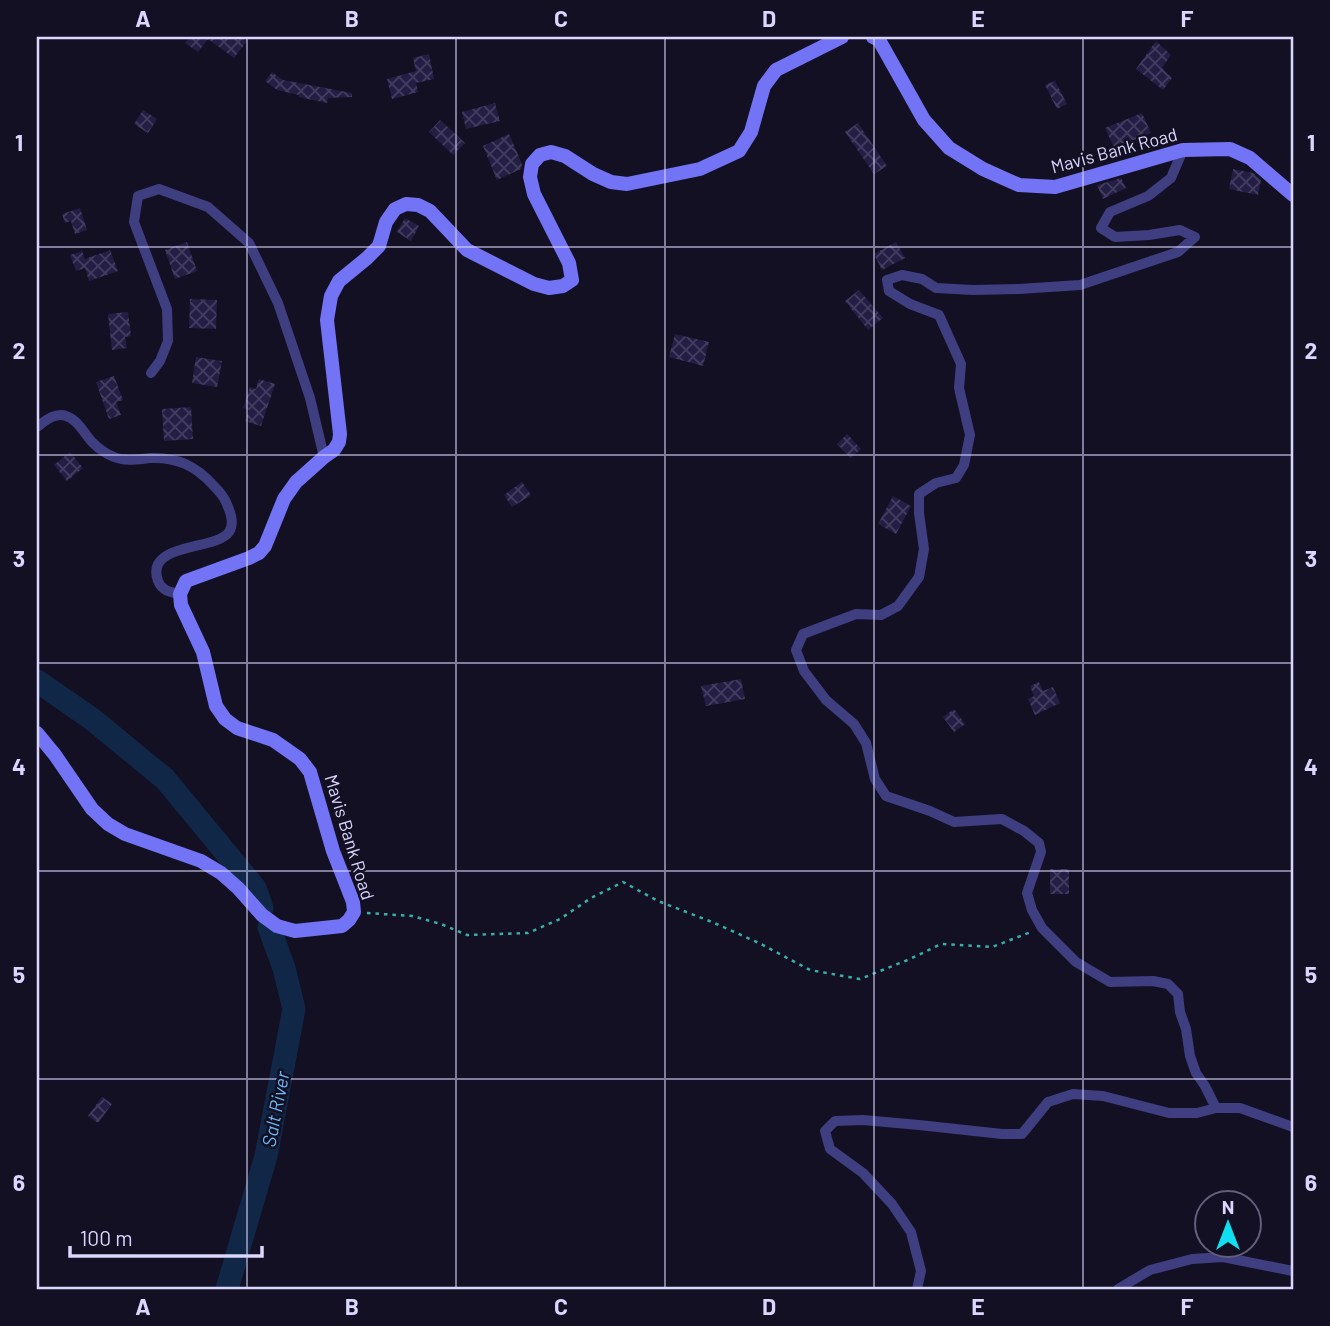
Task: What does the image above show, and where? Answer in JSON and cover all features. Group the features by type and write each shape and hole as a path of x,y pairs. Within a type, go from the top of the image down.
{"street":[{"path":"37,427 52,417 65,415 73,419 94,444 113,457 122,460 167,459 189,464 203,473 223,496 232,514 230,530 222,538 175,552 158,565 156,576 160,587 180,594 186,581 259,553 265,546 284,499 296,482 334,450 339,442 327,320 331,296 339,281 379,246 386,222 396,209 406,204 418,205 430,211 467,250 534,284 549,288 563,286 572,280 569,263 534,194 530,177 532,164 540,155 551,152 565,156 593,174 611,182 627,184 700,169 739,150 751,132 764,86 776,70 842,37"},
{"name":"Mavis Bank Road","path":"873,37 879,40 924,120 949,148 983,169 1019,185 1055,187 1183,150 1230,149 1250,158 1293,195"},
{"path":"1183,150 1171,178 1148,196 1110,212 1101,228 1115,237 1180,230 1195,237 1178,252 1080,285 972,290 936,288 922,279 902,275 887,280 889,291 911,304 939,315 961,364 958,388 970,435 964,465 956,478 936,483 919,494 924,549 919,578 898,606 881,615 856,614 803,634 796,650 804,671 826,700 855,724 866,743 875,779 886,796 954,822 1002,819 1024,831 1038,843 1041,852 1027,893 1032,910 1042,928 1076,962 1110,982 1153,981 1168,984 1178,994 1190,1056 1196,1073 1216,1108"},
{"path":"151,373 160,361 168,341 167,309 134,222 138,196 159,189 208,206 249,243 278,303 310,398 324,457"},
{"name":"Mavis Bank Road","path":"37,733 92,809 108,824 125,834 201,862 221,873 261,915 277,926 295,931 342,926 349,920 354,912 353,902 333,851 310,772 300,759 273,740 237,728 225,719 216,706 204,652 181,605 180,594"},
{"path":"917,1289 921,1271 911,1232 892,1205 863,1173 830,1149 825,1131 835,1121 874,1121 1022,1134 1048,1102 1073,1094 1103,1096 1169,1113 1197,1114 1216,1108 1240,1108 1293,1127"},
{"path":"1118,1289 1150,1270 1192,1259 1223,1257 1293,1271"}],"path":[{"path":"354,912 412,916 467,935 528,933 560,919 623,882 658,901 759,943 810,970 860,979 910,960 941,944 992,947 1042,928"}],"building":[{"path":"190,37 241,37 247,41 234,58 208,39 198,52 185,43"},
{"path":"1156,41 1171,55 1162,68 1172,78 1163,90 1136,69"},
{"path":"429,54 434,79 416,83 418,92 392,99 387,79 416,71 413,58"},
{"path":"272,72 283,80 352,93 352,97 328,98 327,103 299,97 277,90 265,81"},
{"path":"1055,81 1067,104 1057,109 1045,85"},
{"path":"495,103 500,121 466,129 462,112"},
{"path":"143,110 157,119 148,133 134,124"},
{"path":"1142,113 1151,133 1114,148 1105,128"},
{"path":"440,120 465,143 453,155 429,132"},
{"path":"858,123 887,166 874,174 845,132"},
{"path":"509,134 522,164 521,169 497,180 483,146"},
{"path":"1233,169 1253,173 1261,180 1258,195 1229,189"},
{"path":"1121,178 1126,188 1103,199 1097,185"},
{"path":"80,208 87,230 75,234 71,221 65,223 62,214"},
{"path":"405,218 419,226 411,241 397,232"},
{"path":"187,242 197,271 175,279 165,250"},
{"path":"896,242 905,258 882,270 874,254"},
{"path":"110,250 118,271 89,281 85,268 76,271 70,255 82,251 85,259"},
{"path":"859,290 883,318 868,330 845,301"},
{"path":"190,299 217,300 216,329 189,328"},
{"path":"128,312 131,336 125,337 127,348 112,350 108,314"},
{"path":"675,334 709,342 703,366 669,357"},
{"path":"196,357 222,361 217,387 192,383"},
{"path":"114,376 123,400 116,402 121,415 109,419 96,382"},
{"path":"259,379 275,384 261,426 245,421 249,410 243,408 250,387 256,389"},
{"path":"191,407 193,439 164,441 162,409"},
{"path":"847,434 861,449 851,458 837,444"},
{"path":"70,452 83,468 67,481 54,465"},
{"path":"522,482 531,495 512,507 504,495"},
{"path":"893,496 911,506 896,534 878,524"},
{"path":"741,679 745,699 706,706 701,686"},
{"path":"1039,682 1043,691 1053,687 1060,703 1035,715 1028,699 1034,696 1030,686"},
{"path":"954,709 965,724 954,732 943,717"},
{"path":"1050,869 1069,869 1069,894 1050,894"},
{"path":"102,1097 112,1104 98,1123 88,1116"}],"waterway":[{"name":"Salt River","path":"37,681 92,719 165,779 255,888 262,908"},
{"name":"Salt River","path":"227,1289 266,1156 294,1009 284,968 269,927"}]}
